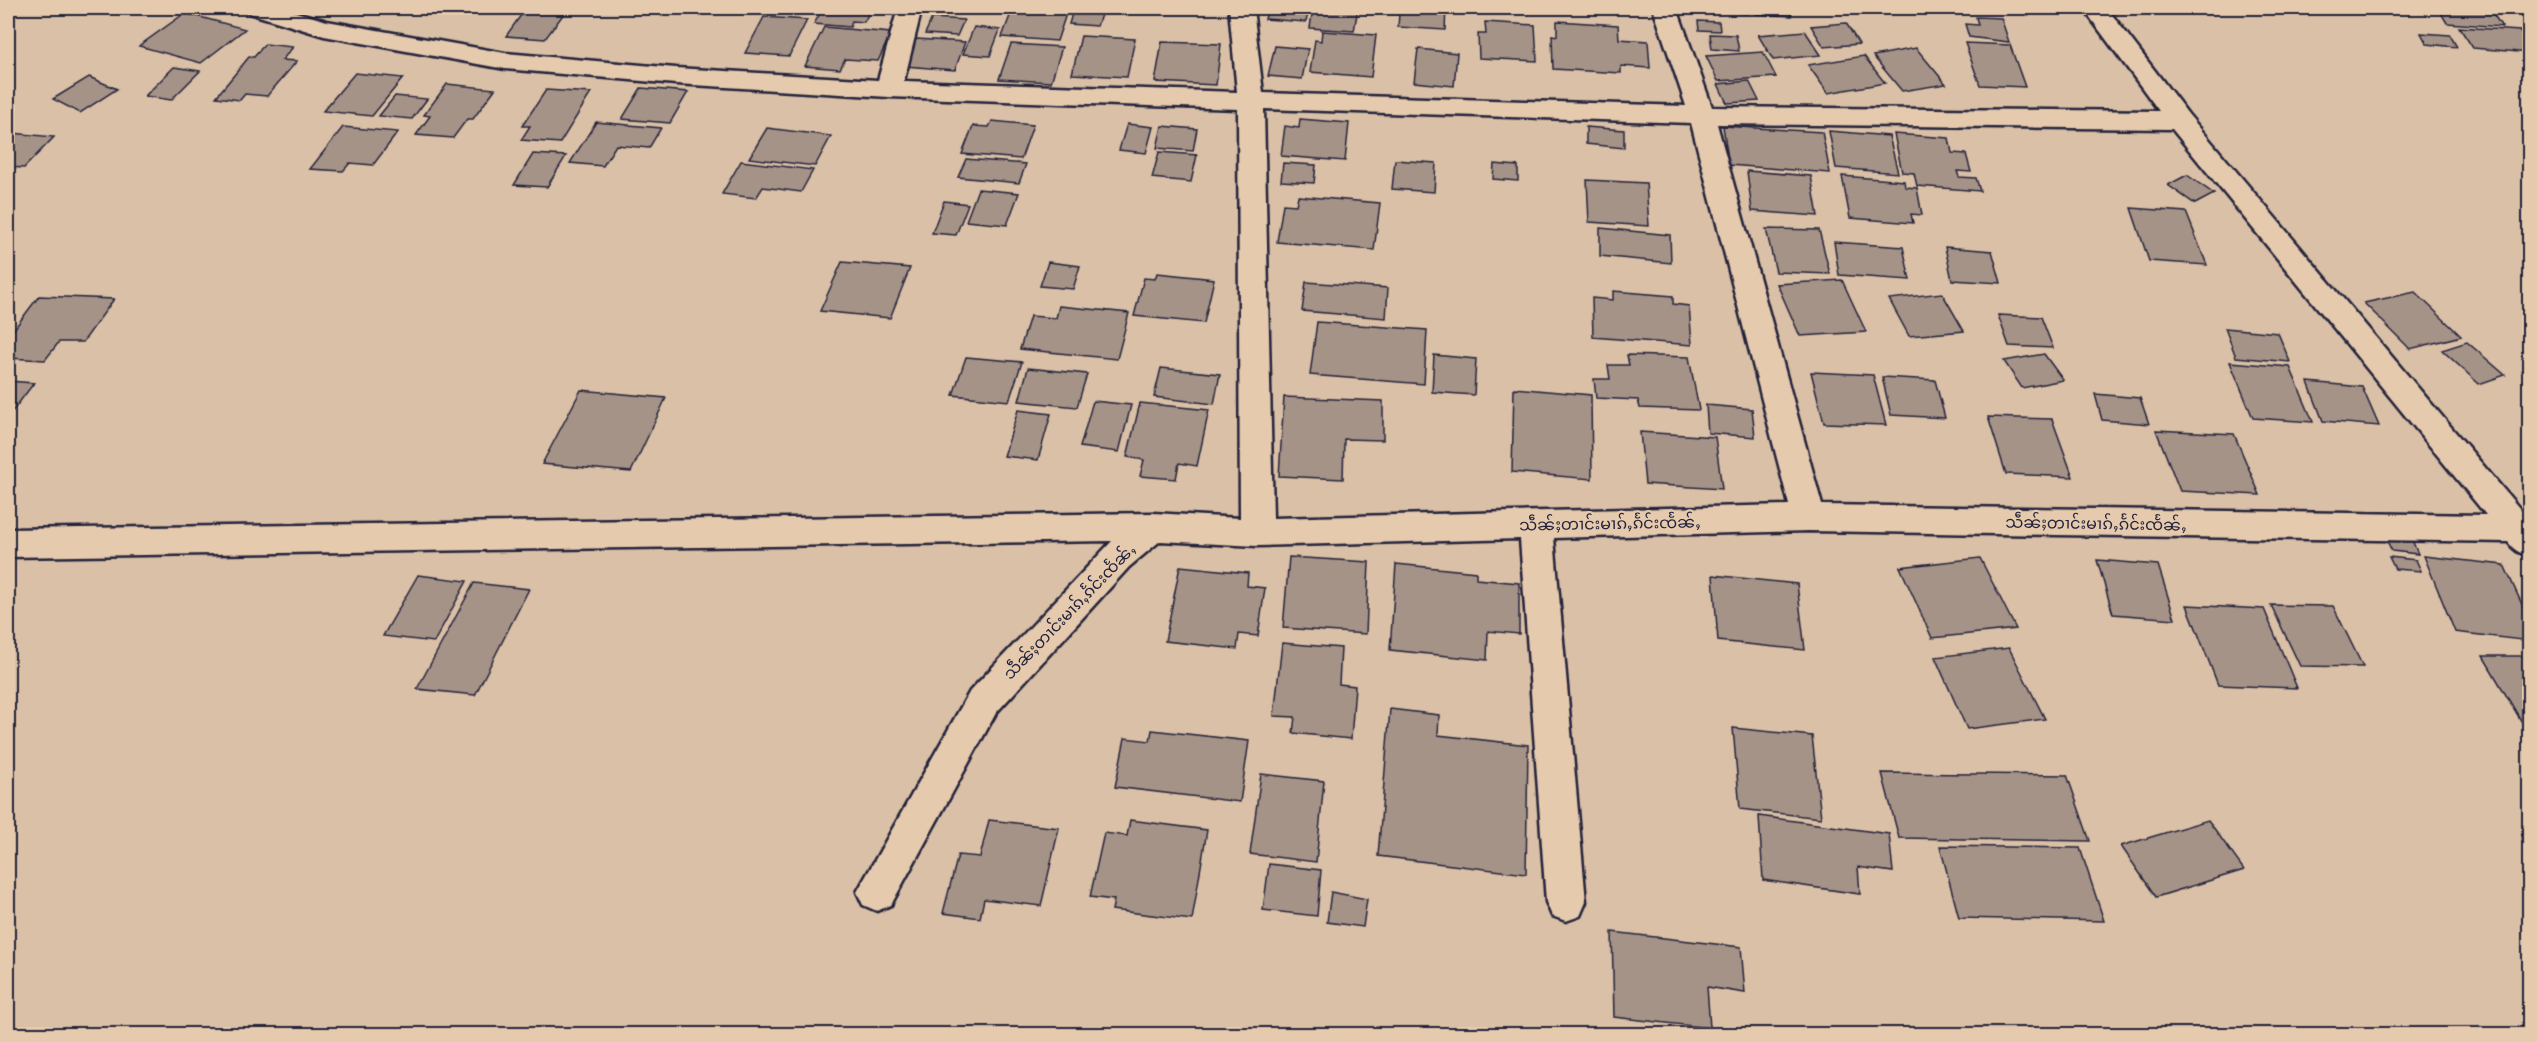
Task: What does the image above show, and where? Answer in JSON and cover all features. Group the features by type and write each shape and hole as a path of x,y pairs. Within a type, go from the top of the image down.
{"street":[{"path":"258,8 324,28 505,61 676,76 889,89 1702,115 2179,120"},
{"path":"889,89 910,8"},
{"path":"1241,8 1251,100 1257,532"},
{"path":"1665,8 1702,115 1809,519"},
{"path":"2095,8 2179,120 2526,534"},
{"name":"သဵၼ်ႈတၢင်းမၢၵ်ႇၵႅင်းၸႅၼ်ႇ","path":"877,892 983,702 1117,557 1153,527 1257,532 1809,519 2526,534"},
{"path":"1536,525 1566,902"},
{"path":"8,543 1153,527"}],"building":[{"path":"371,8 426,8 422,13"},
{"path":"435,8 460,8 457,12 433,10"},
{"path":"526,8 568,8 545,39 506,36"},
{"path":"823,8 871,9 864,22 852,21 850,27 814,24"},
{"path":"1013,8 1068,8 1057,41 1002,37"},
{"path":"1268,8 1309,8 1306,22 1265,19"},
{"path":"1313,8 1358,8 1354,31 1310,28"},
{"path":"1378,8 1446,8 1445,30 1398,27 1399,14 1378,13"},
{"path":"1710,8 1746,8 1747,14 1711,11"},
{"path":"1755,8 1801,8 1802,11 1790,10 1792,16 1755,14"},
{"path":"2438,8 2489,8 2502,27 2447,23"},
{"path":"1073,10 1102,12 1097,26 1069,24"},
{"path":"185,13 245,29 201,63 139,46"},
{"path":"764,17 807,20 789,56 745,53"},
{"path":"1976,17 2001,18 2009,42 1969,37 1965,24 1978,25"},
{"path":"932,18 964,20 957,36 925,34"},
{"path":"1557,21 1618,25 1619,39 1648,41 1650,68 1621,66 1621,73 1553,69 1552,35 1557,36"},
{"path":"1698,21 1719,22 1720,31 1699,30"},
{"path":"1485,22 1535,25 1537,61 1479,58 1478,34 1486,34"},
{"path":"1846,23 1859,44 1824,47 1811,26"},
{"path":"824,27 891,33 878,61 845,59 840,69 805,66"},
{"path":"974,27 1000,30 990,56 963,54"},
{"path":"2459,27 2520,31 2530,46 2530,53 2473,48"},
{"path":"1322,31 1376,35 1371,77 1310,72 1315,40 1321,41"},
{"path":"1805,31 1821,55 1773,60 1758,35"},
{"path":"2421,33 2450,35 2457,47 2427,44"},
{"path":"1710,34 1736,35 1739,51 1712,49"},
{"path":"1081,36 1135,39 1127,77 1072,74"},
{"path":"916,39 965,42 955,70 905,66"},
{"path":"1162,42 1221,44 1216,85 1155,82"},
{"path":"1965,43 2010,45 2025,87 1980,85"},
{"path":"265,44 293,47 282,60 297,61 267,96 245,94 240,100 216,97 249,57 254,57"},
{"path":"1011,44 1062,47 1051,82 999,79"},
{"path":"1275,46 1308,49 1302,79 1268,76"},
{"path":"1916,48 1946,84 1902,91 1873,56"},
{"path":"1418,49 1457,53 1454,86 1414,82"},
{"path":"1763,52 1776,77 1718,81 1706,56"},
{"path":"1864,56 1885,83 1828,93 1808,65"},
{"path":"174,67 200,71 171,100 145,96"},
{"path":"355,73 403,78 372,116 323,111"},
{"path":"89,77 117,89 80,113 53,99"},
{"path":"1749,81 1759,101 1727,103 1718,84"},
{"path":"447,84 495,89 473,119 467,119 453,138 416,135 430,116 424,115"},
{"path":"641,88 688,92 670,123 622,119"},
{"path":"546,90 591,93 560,143 521,140 530,126 522,126"},
{"path":"395,96 427,99 412,119 379,116"},
{"path":"1300,119 1349,123 1345,161 1281,156 1285,126 1299,128"},
{"path":"992,121 1033,125 1021,159 962,154 973,126 989,127"},
{"path":"596,122 661,128 649,148 616,145 603,166 570,163"},
{"path":"1127,124 1153,127 1146,153 1119,150"},
{"path":"1162,126 1197,129 1193,151 1157,148"},
{"path":"1723,126 1822,132 1830,173 1729,165"},
{"path":"343,127 398,132 373,165 350,163 343,171 310,169"},
{"path":"1586,127 1624,130 1624,148 1586,144"},
{"path":"767,128 831,136 815,166 749,158"},
{"path":"1829,131 1889,136 1898,173 1836,168"},
{"path":"12,133 54,137 24,168 8,167 8,138"},
{"path":"1894,134 1949,138 1952,153 1966,154 1971,172 1957,171 1959,177 1976,178 1980,191 1917,186 1914,173 1902,172"},
{"path":"1159,152 1197,155 1191,182 1152,178"},
{"path":"533,154 566,156 547,187 514,185"},
{"path":"966,159 1026,164 1019,183 958,177"},
{"path":"1395,160 1436,163 1434,192 1392,189"},
{"path":"741,161 813,170 801,192 763,187 756,198 722,194"},
{"path":"1283,163 1316,165 1314,183 1281,181"},
{"path":"1494,164 1518,166 1518,181 1493,179"},
{"path":"1747,171 1811,176 1818,216 1752,211"},
{"path":"2187,175 2214,194 2195,204 2168,185"},
{"path":"1842,176 1904,181 1905,187 1917,188 1922,215 1911,214 1913,223 1850,218"},
{"path":"1587,180 1646,183 1649,226 1589,222"},
{"path":"978,189 1019,193 1007,225 966,221"},
{"path":"1298,196 1380,203 1374,250 1277,242 1283,204 1296,205"},
{"path":"944,201 968,204 956,235 932,233"},
{"path":"2131,208 2186,212 2207,265 2149,261"},
{"path":"1600,228 1670,235 1671,263 1600,256"},
{"path":"1766,229 1819,230 1830,274 1776,272"},
{"path":"1834,242 1903,247 1910,280 1839,275"},
{"path":"1945,247 1992,251 2001,283 1952,280"},
{"path":"842,262 910,268 890,318 820,311"},
{"path":"1048,262 1080,266 1073,289 1040,286"},
{"path":"1157,273 1214,279 1204,323 1134,316 1144,278 1155,279"},
{"path":"1842,280 1866,332 1800,336 1777,284"},
{"path":"1306,282 1388,288 1386,318 1302,311"},
{"path":"1613,291 1673,296 1673,304 1689,306 1692,345 1593,337 1592,298 1613,300"},
{"path":"2415,292 2461,336 2410,349 2364,303"},
{"path":"1942,293 1964,331 1909,336 1889,299"},
{"path":"39,296 114,299 83,342 59,342 45,360 8,358 8,337"},
{"path":"1059,306 1129,313 1117,359 1020,349 1030,316 1056,318"},
{"path":"1998,315 2041,317 2053,348 2009,346"},
{"path":"1317,322 1427,330 1424,384 1310,375"},
{"path":"2225,328 2278,333 2290,362 2236,357"},
{"path":"2467,342 2505,375 2479,384 2442,350"},
{"path":"2044,354 2063,380 2022,388 2004,361"},
{"path":"1434,355 1476,359 1474,395 1432,392"},
{"path":"1627,355 1689,357 1699,410 1640,408 1638,400 1596,398 1594,379 1610,379 1608,365 1629,365"},
{"path":"966,357 1022,362 1009,401 953,395"},
{"path":"2230,362 2290,367 2313,422 2253,418"},
{"path":"1028,368 1087,374 1077,407 1019,401"},
{"path":"1161,368 1220,374 1214,404 1154,397"},
{"path":"1811,372 1873,375 1886,425 1824,423"},
{"path":"1882,377 1935,380 1945,418 1891,415"},
{"path":"8,381 34,383 8,417"},
{"path":"2308,382 2362,387 2379,426 2323,421"},
{"path":"1514,388 1591,395 1592,479 1512,472"},
{"path":"581,390 666,398 631,472 542,464"},
{"path":"2095,394 2140,398 2149,424 2102,420"},
{"path":"1284,397 1383,401 1383,440 1344,439 1343,479 1279,476"},
{"path":"1093,401 1131,405 1119,452 1080,447"},
{"path":"1140,403 1209,410 1197,466 1179,463 1176,479 1140,476 1144,460 1127,457"},
{"path":"1706,405 1752,409 1755,437 1708,433"},
{"path":"1018,410 1051,414 1038,460 1004,456"},
{"path":"1988,417 2052,419 2073,477 2006,474"},
{"path":"2156,430 2234,434 2260,495 2180,491"},
{"path":"1640,432 1715,437 1722,489 1645,484"},
{"path":"2386,539 2412,540 2418,554 2392,551"},
{"path":"2424,556 2504,565 2530,622 2530,641 2455,632"},
{"path":"1289,557 1369,562 1366,634 1283,628"},
{"path":"2389,557 2416,560 2421,571 2395,569"},
{"path":"1980,558 2016,629 1932,638 1900,567"},
{"path":"2097,560 2158,565 2175,619 2113,614"},
{"path":"1396,564 1476,572 1476,579 1519,583 1519,634 1488,631 1487,660 1390,650"},
{"path":"1180,566 1248,573 1247,586 1265,588 1258,636 1239,634 1237,649 1165,641"},
{"path":"418,575 467,581 434,642 383,636"},
{"path":"1713,575 1797,584 1805,650 1718,641"},
{"path":"474,583 529,589 475,695 417,689"},
{"path":"2187,605 2264,609 2297,688 2218,685"},
{"path":"2271,605 2333,606 2363,667 2300,666"},
{"path":"1282,643 1341,648 1339,684 1355,686 1351,739 1293,733 1295,717 1274,716"},
{"path":"2009,648 2045,719 1967,729 1935,657"},
{"path":"2483,656 2530,656 2530,724 2523,724"},
{"path":"1390,709 1439,715 1438,735 1528,745 1526,874 1378,856"},
{"path":"1733,728 1812,736 1821,818 1740,809"},
{"path":"1152,730 1249,741 1240,802 1115,787 1125,738 1150,741"},
{"path":"1882,773 2067,775 2090,841 1899,838"},
{"path":"1261,774 1324,781 1316,862 1250,854"},
{"path":"1759,816 1889,834 1893,872 1858,867 1860,894 1763,880"},
{"path":"989,820 1059,828 1041,906 984,899 980,918 943,913 958,855 980,857"},
{"path":"1130,820 1207,830 1192,920 1112,910 1114,900 1090,897 1104,833 1127,836"},
{"path":"2208,820 2244,870 2156,897 2121,846"},
{"path":"1940,846 2080,848 2104,921 1959,918"},
{"path":"1269,864 1321,870 1317,916 1263,910"},
{"path":"1331,892 1367,899 1363,927 1327,922"},
{"path":"1612,932 1741,947 1745,993 1707,987 1710,1028 1614,1017"}]}
